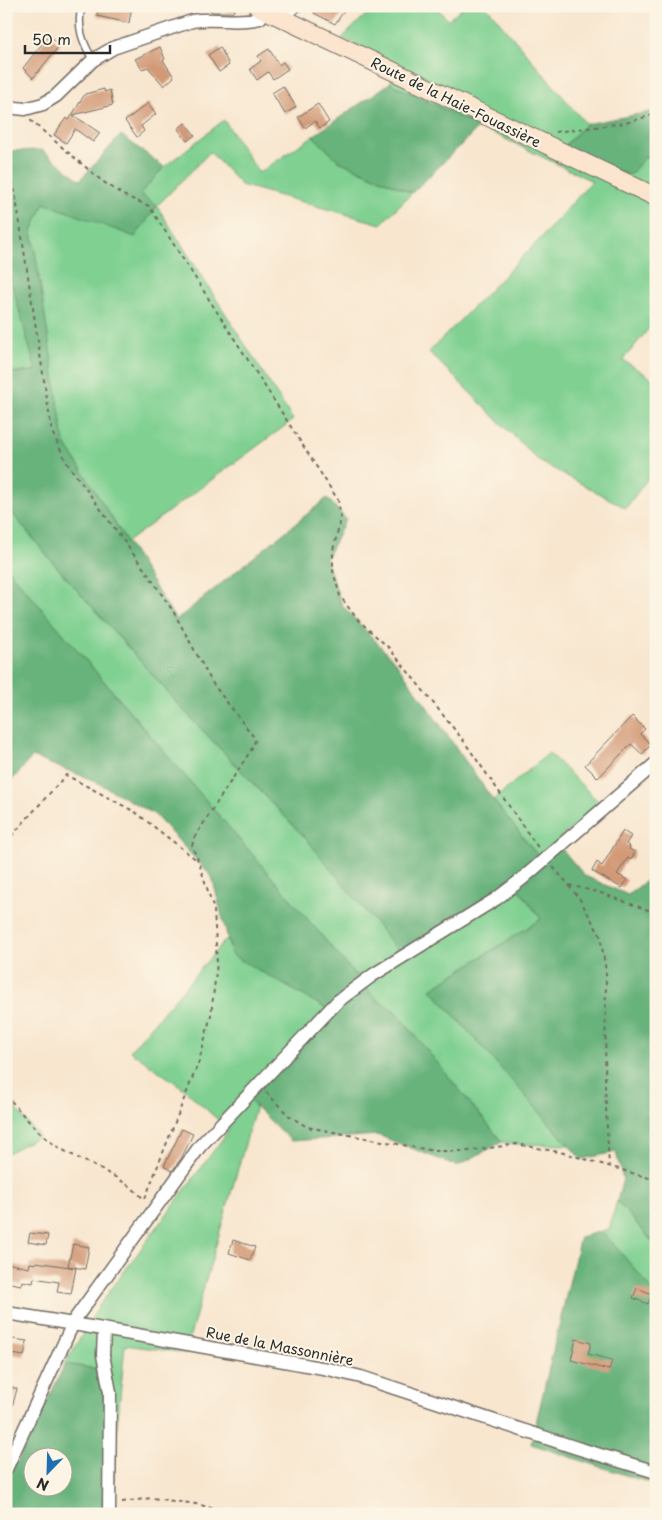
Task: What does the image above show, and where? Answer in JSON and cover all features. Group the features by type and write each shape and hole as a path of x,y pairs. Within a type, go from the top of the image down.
{"street":[{"path":"6,107 25,109 43,104 56,96 93,60 113,48 192,21 203,19 250,21 260,18 267,11 295,6"},
{"name":"Route de la Haie-Fouassière","path":"267,11 656,197"},
{"path":"6,1469 74,1323 101,1282 200,1146 338,1001 373,975 496,899 522,879 656,763"},
{"name":"Rue de la Massonnière","path":"6,1313 74,1323 104,1330 328,1369 360,1377 559,1443 656,1472"},
{"path":"104,1330 103,1355 110,1392 109,1509"}],"lane":[{"path":"82,6 79,26 83,42 93,60"}],"path":[{"path":"25,109 27,117 102,181 125,196 149,206 338,500 341,519 333,550 333,571 340,596 357,619 389,648 463,740 546,858 579,898 600,935 606,971 605,1088 609,1167"},
{"path":"527,136 625,123 656,114"},
{"path":"6,166 15,192 52,432 67,463 174,611 213,684 255,741 253,747 194,838 192,846 200,863 214,910 217,963 211,1015 199,1061 144,1201 138,1192 54,1145 23,1115 6,1095"},
{"path":"6,842 66,775 135,812 200,863"},
{"path":"569,885 600,893 656,914"},
{"path":"259,1084 288,1114 307,1127 434,1151 469,1151 517,1144 564,1154 656,1180"},
{"path":"109,1509 152,1498 196,1504 238,1514"}],"green space":[{"path":"375,6 435,6 448,20 464,6 486,6 586,124 565,145 645,157 656,164 656,320 623,360 656,381 656,467 626,508 539,461 429,352 541,238 592,181 390,83 398,65 342,38"},
{"path":"390,83 479,127 412,193 339,161 313,136"},
{"path":"656,111 656,164 645,157 629,176 565,146 586,124"},
{"path":"224,120 259,173 313,136 339,161 412,193 381,224 241,185 210,152 157,206 293,420 127,542 64,442 32,231 44,203 140,194 164,167"},
{"path":"121,135 164,167 140,194 157,206 135,237 44,203 32,231 64,442 176,620 327,498 346,519 326,559 342,605 397,664 493,800 539,857 562,849 585,876 628,895 652,876 656,869 656,1246 617,1201 623,1179 616,1152 581,1159 431,989 541,919 513,881 399,952 308,841 188,715 62,573 6,506 6,373 36,371 6,262 6,151 42,150 80,180"},
{"path":"6,262 36,371 6,373"},
{"path":"6,506 62,573 188,715 308,841 513,880 541,919 431,989 569,1145 502,1142 395,1011 376,999 6,567"},
{"path":"6,567 376,999 395,1011 502,1142 457,1166 378,1135 291,1141 248,1099 329,1010 232,955 212,877 154,814 93,780 32,757 6,787"},
{"path":"549,753 600,803 539,857 493,800"},
{"path":"227,938 232,955 329,1010 248,1099 256,1106 185,1353 125,1345 115,1449 97,1369 65,1364 98,1307 229,1130 183,1088 130,1051"},
{"path":"6,1098 39,1136 6,1154"},
{"path":"617,1201 656,1246 656,1294 602,1231 609,1229"},
{"path":"602,1231 656,1294 656,1485 531,1444 580,1237"},
{"path":"65,1364 97,1369 115,1449 112,1514 6,1514 6,1478 22,1453 22,1498 72,1498 72,1448 24,1448"}],"building":[{"path":"98,6 132,6 129,23 97,16"},
{"path":"203,6 229,6 235,9 233,12 213,12"},
{"path":"317,6 335,6 344,11 335,24 314,13"},
{"path":"49,35 60,45 33,78 23,68"},
{"path":"160,47 165,59 163,60 174,77 164,86 148,67 142,69 135,59"},
{"path":"220,47 229,65 219,72 208,55"},
{"path":"269,49 279,65 283,62 288,69 273,79 268,72 257,80 250,69 261,61 258,56"},
{"path":"283,86 296,107 285,114 272,93"},
{"path":"104,89 105,92 110,90 113,105 73,115 100,133 93,142 75,129 66,143 54,135 66,118 69,120 85,94"},
{"path":"148,103 156,114 141,126 144,131 137,137 125,121"},
{"path":"318,104 329,122 320,128 315,121 305,128 298,117"},
{"path":"185,123 195,135 187,141 178,129"},
{"path":"632,716 645,729 640,734 651,745 642,754 631,744 598,778 585,765"},
{"path":"623,831 631,836 626,844 630,847 629,849 635,852 631,860 628,858 617,874 627,880 622,888 592,871 597,862 602,866"},
{"path":"182,1129 193,1134 182,1157 172,1171 164,1166"},
{"path":"30,1233 48,1235 46,1245 28,1242"},
{"path":"233,1240 255,1247 250,1260 229,1253"},
{"path":"73,1244 89,1247 85,1269 68,1266"},
{"path":"36,1262 76,1268 71,1294 57,1292 59,1282 34,1278 33,1283 22,1281 21,1285 6,1282 6,1263 29,1268 30,1263 36,1264"},
{"path":"637,1288 652,1294 648,1304 633,1298"},
{"path":"6,1338 27,1341 24,1356 6,1353"},
{"path":"576,1339 591,1343 588,1354 612,1360 609,1370 571,1360"},
{"path":"6,1385 17,1389 9,1418 6,1418"}]}
